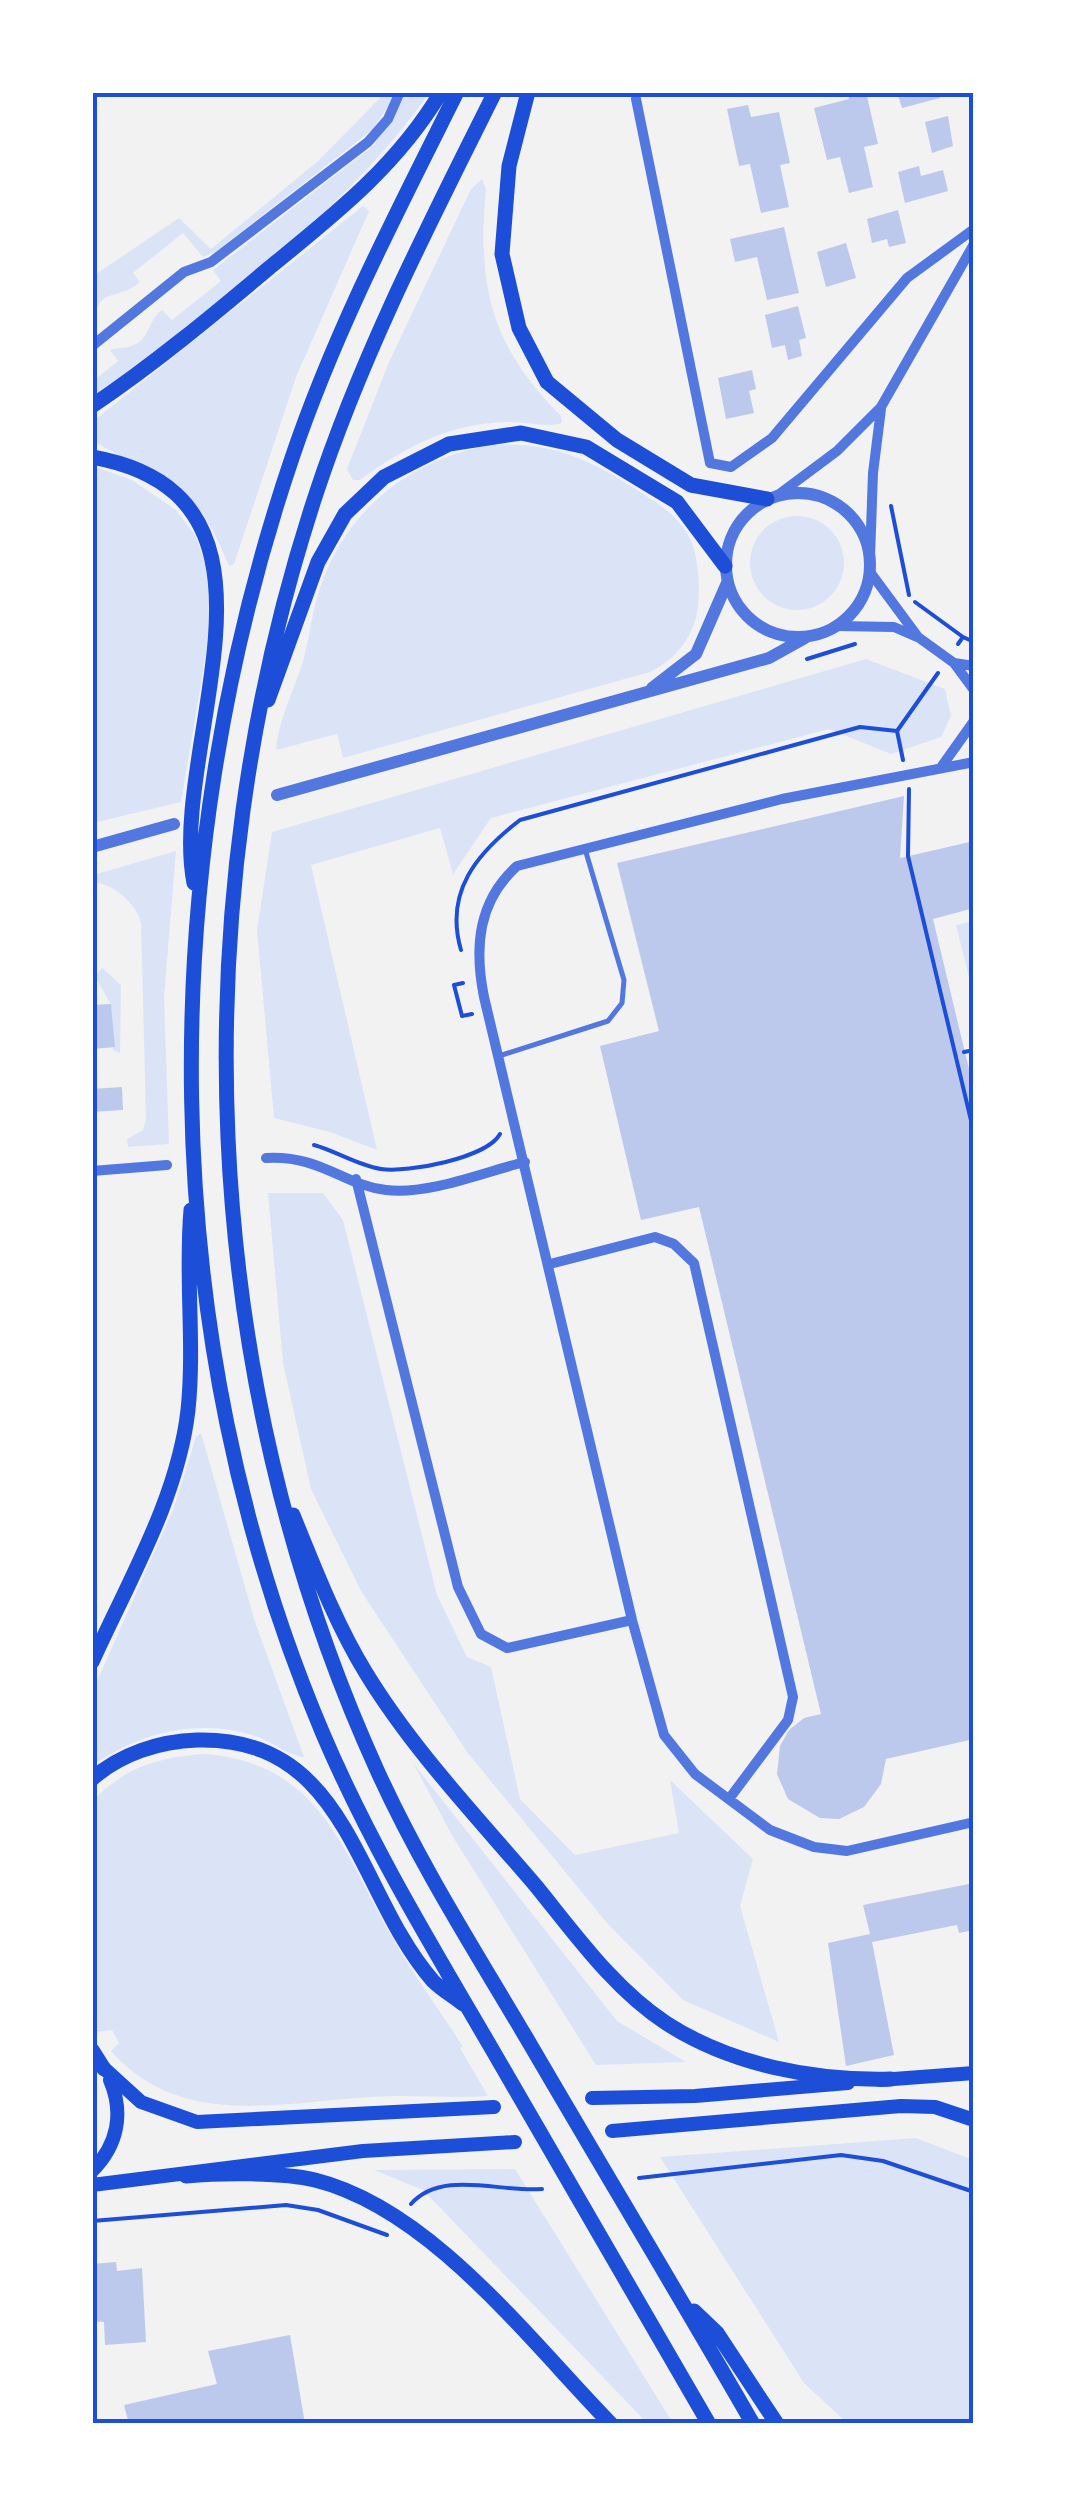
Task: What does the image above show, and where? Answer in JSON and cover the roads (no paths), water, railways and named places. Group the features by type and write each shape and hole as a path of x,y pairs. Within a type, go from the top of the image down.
{"highway":[{"path":"92,406 204,322 370,184 412,137 441,92"},
{"path":"196,846 248,606 292,456 353,303 457,92"},
{"path":"495,92 395,296 334,442 288,590 253,742 240,834 228,1001 230,1140 246,1322 269,1453 304,1582 357,1725 412,1840 753,2424"},
{"path":"528,92 509,166 502,254 519,328 546,382 617,440 692,484 773,497"},
{"path":"253,742 318,562 337,525 376,483 432,450 474,438 520,433 586,447 682,506 725,566"},
{"path":"92,457 131,469 165,488 194,517 212,555 219,598 218,630 192,799 197,912 192,1039 196,1171 224,1407 244,1502 274,1603 304,1689 352,1797 474,2019 709,2424"},
{"path":"92,1662 161,1507 183,1441 189,1397 189,1232 196,1171"},
{"path":"269,1453 332,1608 372,1682 423,1752 615,1979 669,2024 731,2054 794,2071 891,2079"},
{"path":"92,1779 132,1754 190,1740 241,1744 291,1765 335,1812 431,1978 474,2019"},
{"path":"186,2176 310,2178 355,2194 401,2218 438,2247 611,2424"},
{"path":"679,2296 717,2333 778,2424"}],"main road":[{"path":"96,2059 141,2102 198,2122 494,2106"},
{"path":"92,2170 105,2156 117,2128 116,2098 96,2059"},
{"path":"592,2098 695,2096 974,2073"},
{"path":"612,2132 900,2106 935,2108 974,2120"},
{"path":"92,2186 363,2151 514,2142"}],"street":[{"path":"92,346 184,272 208,264 360,148 382,126 400,92"},
{"path":"636,99 710,463 730,466 772,438 907,278 974,228"},
{"path":"805,638 780,636 756,625 738,607 727,584 725,566 730,538 744,514 836,451 882,408 974,244"},
{"path":"837,626 859,602 870,565 872,473 882,408"},
{"path":"773,497 803,492 827,498 848,512 863,533 870,565 918,637"},
{"path":"646,693 696,654 727,584"},
{"path":"277,795 768,658 837,626 894,627 918,637 954,662 974,690"},
{"path":"954,662 974,666"},
{"path":"941,767 974,721"},
{"path":"974,762 782,799 517,866 498,884 485,912 478,942 480,978 498,1056 632,1620 664,1735 677,1756 770,1830 814,1847 847,1851 974,1822"},
{"path":"92,847 174,824"},
{"path":"266,1158 299,1159 384,1190 417,1189 525,1162"},
{"path":"92,1171 167,1165"},
{"path":"356,1179 458,1586 481,1634 507,1648 632,1620"},
{"path":"550,1264 655,1237 674,1244 694,1262 793,1697 788,1720 729,1799"}],"lane":[{"path":"498,1056 608,1021 622,1003 624,980 585,848"}]}
